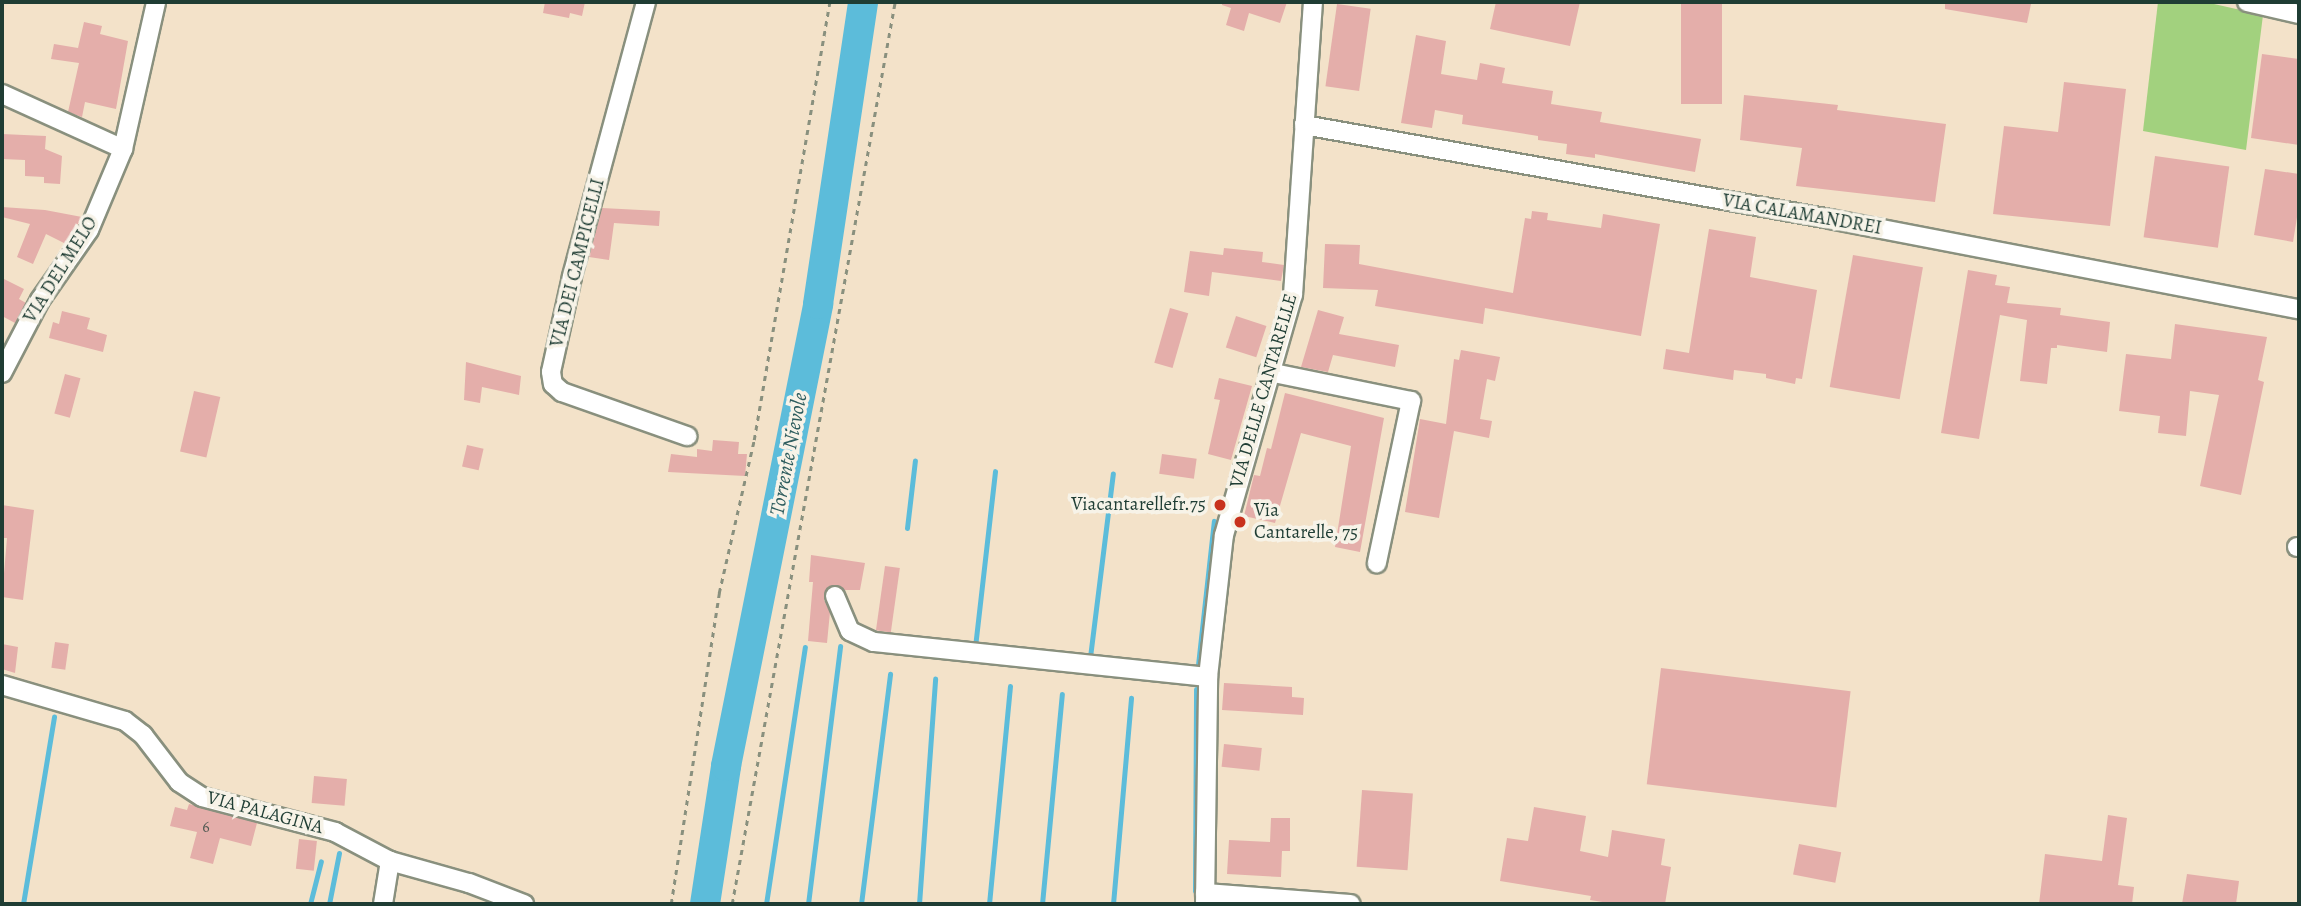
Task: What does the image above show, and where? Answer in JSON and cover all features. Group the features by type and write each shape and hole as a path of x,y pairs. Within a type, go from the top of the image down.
{"street":[{"name":"VIA DEL MELO","path":"2,373 40,300 89,230 123,149 156,2"},
{"name":"VIA DEI CAMPICELLI","path":"646,2 572,277 551,372 553,384 562,392 687,436"},
{"name":"VIA DELLE CANTARELLE","path":"1205,899 1208,677 1224,535 1293,296 1313,2"},
{"path":"2247,2 2299,14"},
{"path":"2,94 123,149"},
{"name":"VIA CALAMANDREI","path":"1304,125 1842,222 2299,309"},
{"path":"1269,372 1411,401 1377,563"},
{"path":"835,596 850,631 874,642 1208,677"},
{"name":"VIA PALAGINA","path":"2,685 125,721 143,734 179,782 202,797 335,832 390,861 469,883 524,904"},
{"path":"383,904 390,861"},
{"path":"1205,899 1350,904"}],"path":[{"path":"671,904 719,593 754,440 830,2"},
{"path":"732,904 895,2"}],"green space":[{"path":"2158,2 2205,2 2263,15 2246,150 2143,131"}],"building":[{"path":"545,2 585,2 582,16 570,13 569,18 543,13"},
{"path":"1222,2 1287,2 1280,23 1249,13 1244,31 1226,25 1231,8 1222,5"},
{"path":"1496,2 1580,2 1570,46 1490,29"},
{"path":"1681,2 1722,2 1722,104 1681,104"},
{"path":"1945,2 2031,4 2027,23 1945,9"},
{"path":"1337,4 1371,9 1359,91 1325,86"},
{"path":"84,22 102,26 100,34 128,41 116,109 85,102 82,117 68,112 79,63 51,59 54,44 78,48"},
{"path":"1416,35 1446,41 1441,74 1477,80 1480,63 1505,68 1502,83 1553,91 1551,104 1602,112 1600,122 1701,139 1695,172 1595,154 1595,158 1566,154 1567,144 1538,140 1538,136 1462,124 1463,115 1435,110 1432,128 1401,123"},
{"path":"2262,54 2299,59 2299,145 2251,138"},
{"path":"2064,82 2126,89 2110,226 1993,214 2004,126 2058,132"},
{"path":"1744,95 1838,105 1837,110 1946,124 1935,202 1796,186 1802,148 1740,140"},
{"path":"2,134 46,136 45,149 62,156 60,184 44,183 44,177 25,176 25,160 2,159"},
{"path":"2155,156 2229,166 2218,248 2144,237"},
{"path":"2265,169 2299,174 2299,205 2293,242 2254,235"},
{"path":"2,207 45,210 82,217 66,244 46,234 33,264 17,257 30,224 2,217"},
{"path":"602,208 660,211 659,226 614,223 609,260 589,257"},
{"path":"1532,211 1548,213 1547,220 1601,228 1603,214 1660,224 1641,336 1485,308 1483,324 1375,306 1378,290 1323,288 1325,244 1360,245 1359,264 1513,293 1525,218 1531,219"},
{"path":"1709,229 1756,237 1750,277 1817,290 1802,379 1796,378 1795,384 1766,378 1766,374 1734,370 1733,380 1663,369 1666,349 1689,353"},
{"path":"1224,248 1263,252 1262,262 1284,265 1281,281 1212,272 1209,296 1184,292 1190,251 1223,255"},
{"path":"1853,255 1923,267 1900,399 1830,387"},
{"path":"1968,270 1997,275 1995,285 2010,287 2007,303 2061,308 2060,315 2110,322 2107,352 2057,345 2057,348 2051,348 2047,384 2020,381 2027,320 2000,315 1979,439 1941,433"},
{"path":"2,278 24,289 19,299 26,303 15,323 2,316"},
{"path":"1170,308 1188,313 1173,368 1154,363"},
{"path":"1318,310 1344,317 1339,334 1399,345 1395,367 1333,355 1328,372 1301,367"},
{"path":"62,311 90,318 87,329 107,335 103,352 49,338 53,322 59,324"},
{"path":"1236,316 1266,326 1256,357 1226,347"},
{"path":"2175,324 2267,337 2258,380 2264,382 2241,495 2200,486 2219,395 2190,391 2186,436 2158,433 2160,416 2119,411 2126,354 2171,359"},
{"path":"1461,350 1500,357 1495,381 1487,379 1480,419 1492,421 1489,438 1454,431 1439,518 1405,512 1420,419 1446,424 1454,359 1459,360"},
{"path":"466,362 521,376 519,395 482,387 480,403 464,400"},
{"path":"65,374 80,378 70,418 54,414"},
{"path":"1219,378 1252,386 1231,460 1208,454 1220,400 1214,399"},
{"path":"194,391 220,397 206,457 180,451"},
{"path":"1285,393 1384,418 1360,552 1335,547 1351,446 1301,433 1275,523 1244,516 1254,475 1260,476 1267,448 1271,449"},
{"path":"713,440 739,442 738,454 747,454 745,476 668,472 671,454 697,457 697,449 712,451"},
{"path":"467,445 484,449 479,470 462,466"},
{"path":"1162,454 1197,459 1194,479 1159,474"},
{"path":"2,505 34,510 23,600 2,597 7,538 2,538"},
{"path":"811,555 865,563 860,590 844,590 836,585 826,590 824,600 830,612 827,643 808,641 813,582 809,582"},
{"path":"885,566 900,568 891,632 876,630"},
{"path":"55,642 69,644 65,670 51,668"},
{"path":"2,644 18,647 15,673 2,669"},
{"path":"1661,668 1851,691 1836,807 1647,784"},
{"path":"1224,683 1292,687 1292,697 1304,698 1303,715 1222,710"},
{"path":"1224,744 1262,748 1259,771 1222,767"},
{"path":"314,776 347,779 345,806 312,803"},
{"path":"1362,790 1413,794 1408,870 1357,867"},
{"path":"189,804 257,823 251,846 220,838 213,864 190,858 197,832 170,826 175,807 187,810"},
{"path":"1534,807 1586,816 1580,851 1608,857 1612,830 1665,839 1661,865 1671,867 1665,904 1615,904 1590,900 1591,896 1500,881 1507,838 1528,841"},
{"path":"2108,815 2127,818 2118,885 2134,887 2132,904 2039,904 2045,854 2102,861"},
{"path":"1271,818 1290,818 1290,851 1282,851 1281,877 1227,874 1229,840 1270,842"},
{"path":"299,839 317,841 314,871 296,869"},
{"path":"1799,844 1841,852 1835,883 1793,874"},
{"path":"2187,874 2239,881 2236,904 2182,904"}],"waterway":[{"name":"Torrente Nievole","path":"705,904 726,766 818,304 863,2"},
{"path":"907,528 915,460"},
{"path":"975,647 995,471"},
{"path":"1090,657 1113,473"},
{"path":"1198,665 1214,521"},
{"path":"808,904 840,646"},
{"path":"766,904 805,647"},
{"path":"861,904 890,674"},
{"path":"919,904 935,679"},
{"path":"989,904 1010,686"},
{"path":"1195,891 1196,689"},
{"path":"1042,904 1062,694"},
{"path":"1113,904 1131,698"},
{"path":"23,904 54,717"},
{"path":"329,904 339,853"},
{"path":"310,904 321,861"}],"place":[{"name":"Viacantarellefr.75","path":"1220,505"},
{"name":"Via Cantarelle, 75","path":"1240,522"}]}
